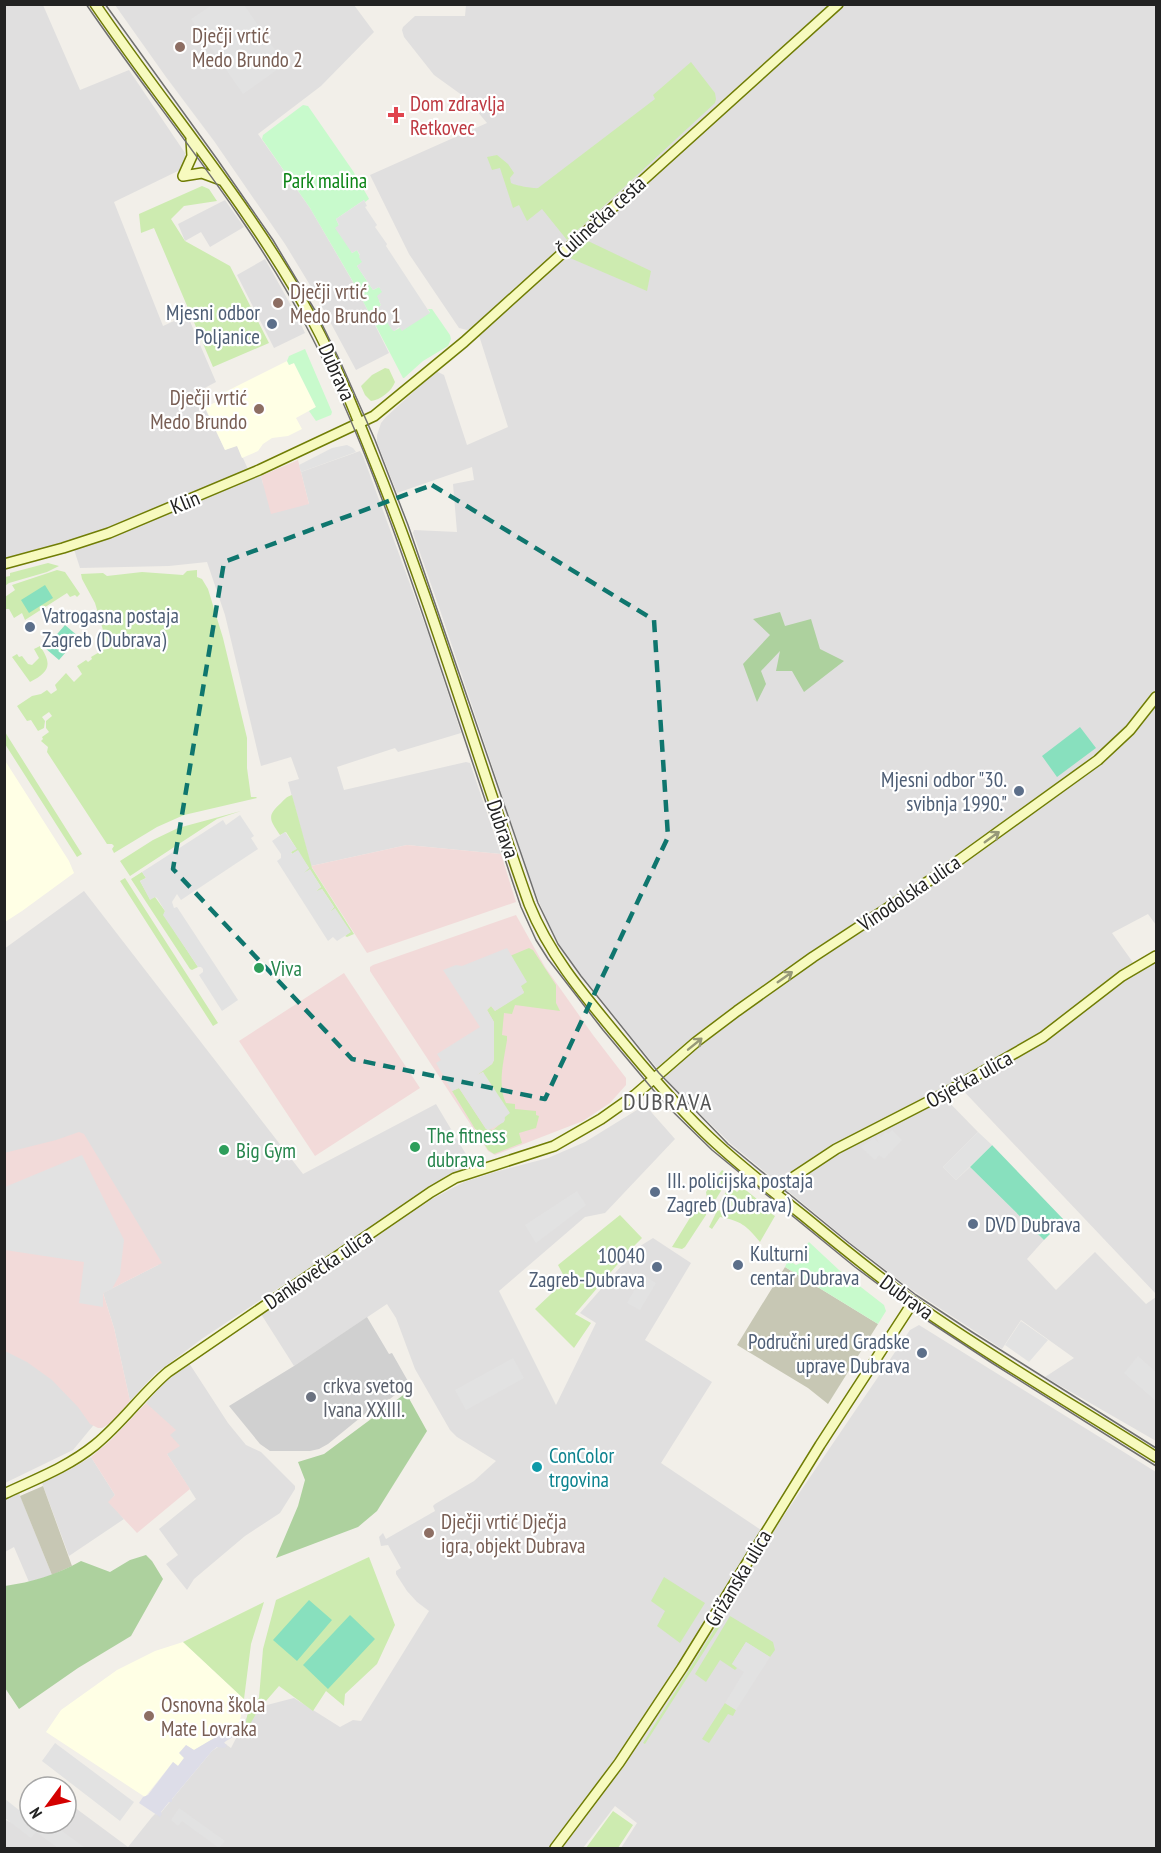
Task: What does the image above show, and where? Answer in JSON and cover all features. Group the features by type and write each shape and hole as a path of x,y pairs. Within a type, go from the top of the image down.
{"main road":[{"name":"Dubrava","path":"95,4 280,265 312,320 359,424 420,578 533,915 561,964 653,1079 706,1134 775,1193 913,1302 1002,1361 1156,1457"},
{"name":"Čulinečka cesta","path":"359,424 381,410 471,335 838,4"},
{"path":"191,139 192,156 183,176 202,172 223,182"},
{"name":"Klin","path":"4,564 63,548 109,532 216,489 359,424"},
{"name":"Vinodolska ulica","path":"653,1079 696,1042 739,1010 822,951 952,865 1098,760 1120,741 1142,717 1156,697"},
{"name":"Osječka ulica","path":"775,1193 783,1184 836,1149 947,1092 1043,1037 1115,982 1156,956"},
{"name":"Dankovečka ulica","path":"4,1494 76,1459 116,1427 168,1372 431,1192 455,1178 554,1146 601,1119 653,1079"},
{"name":"Grižanska ulica","path":"555,1848 619,1763 676,1678 820,1445 913,1302"}],"highlighted area":[{"path":"432,485 654,620 668,837 545,1099 352,1059 173,869 224,562"}],"shaded area":[{"path":"4,5 43,5 80,90 129,70 185,153 185,165 182,169 114,202 163,326 174,321 170,310 183,305 216,382 197,392 225,450 237,445 252,478 261,476 263,484 309,504 301,472 360,451 363,456 428,633 461,733 398,752 395,748 337,767 344,790 466,762 470,763 501,854 407,845 311,866 288,782 299,779 291,757 261,766 225,615 207,562 169,566 80,568 71,540 5,558"},
{"path":"115,5 354,5 374,32 321,86 258,134 310,208 357,289 389,353 356,370 313,290 285,244 214,141"},
{"path":"212,5 244,5 285,64 243,94 191,19"},
{"path":"466,5 1156,5 1156,925 1148,914 1112,933 1139,971 1156,960 1156,1294 956,1083 939,1092 978,1132 943,1167 956,1180 970,1167 1044,1240 1027,1259 1056,1290 1095,1252 1146,1304 1156,1297 1156,1441 1045,1377 1074,1358 1021,1320 1002,1349 912,1290 852,1244 731,1144 672,1086 637,1044 578,971 548,924 530,879 413,533 414,530 457,532 453,484 474,480 472,467 397,493 377,442 381,423 436,371 444,375 467,445 508,427 476,326 467,330 459,328 409,254 370,175 487,123 466,98 434,75 404,37 402,30 415,16 465,16"},
{"path":"225,200 244,227 210,247 201,232 185,241 178,224"},
{"path":"364,200 367,206 365,207 377,225 375,227 387,244 386,246 430,313 402,331 399,327 392,330 378,308 381,305 377,296 382,292 379,287 373,290 357,266 362,262 357,250 352,253 335,228 339,225 336,219"},
{"path":"265,259 305,333 274,348 237,275"},
{"name":"Dječji vrtić Medo Brundo","path":"287,361 289,365 294,363 316,407 296,418 302,429 288,436 272,438 258,451 242,458 237,446 225,450 205,407 223,399 221,394"},
{"path":"347,445 356,452 301,472 299,465 332,448"},
{"path":"298,460 309,504 271,514 261,476"},
{"path":"4,759 69,861 74,873 5,922"},
{"path":"240,815 254,836 251,838 258,849 181,900 177,894 172,902 238,1000 222,1011 199,975 203,969 198,967 163,915 165,911 157,898 150,900 140,881 146,878 142,872 223,820 226,825"},
{"path":"285,832 297,849 291,852 292,854 298,850 309,868 304,873 310,869 321,887 316,891 322,889 334,907 330,912 335,908 351,932 337,941 333,937 328,941 277,861 281,858 281,854 272,841"},
{"path":"407,845 501,854 516,902 367,953 311,866"},
{"path":"84,891 303,1174 436,1104 473,1166 430,1188 203,1338 155,1374 130,1401 114,1328 103,1293 158,1265 5,1166 4,949"},
{"path":"516,915 545,967 626,1078 626,1085 610,1103 583,1121 495,1155 488,1151 370,971 370,967"},
{"path":"507,948 527,982 521,986 524,993 495,1011 491,1006 487,1010 494,1022 494,1060 477,1075 483,1072 510,1113 505,1117 504,1122 489,1130 486,1129 459,1088 452,1091 436,1063 441,1060 437,1054 480,1027 443,970 456,965 462,966"},
{"path":"344,973 420,1088 315,1156 239,1041"},
{"path":"645,1105 675,1139 605,1213 585,1217 499,1291 556,1405 596,1323 580,1313 637,1248 653,1238 691,1263 645,1340 712,1382 661,1463 770,1536 910,1330 919,1325 1156,1472 1156,1848 621,1848 637,1823 615,1806 583,1848 5,1848 4,1819 10,1822 18,1812 18,1835 78,1835 78,1810 128,1847 152,1817 155,1814 159,1815 212,1751 224,1743 231,1748 249,1713 265,1708 263,1706 294,1698 340,1727 353,1720 361,1721 429,1611 407,1591 396,1574 396,1571 401,1568 388,1545 381,1546 379,1537 383,1533 386,1539 435,1511 433,1506 435,1504 474,1481 496,1461 457,1437 450,1430 415,1369 396,1318 387,1304 294,1366 261,1314 432,1199 464,1182 548,1158 585,1142"},
{"path":"892,1130 902,1140 884,1159 879,1155 875,1160 861,1147 874,1138 879,1143 876,1138 878,1135 881,1137"},
{"path":"79,1132 84,1134 162,1263 103,1293 114,1328 130,1401 113,1422 102,1428 90,1424 78,1407 52,1380 27,1362 5,1351 4,1153"},
{"path":"978,1132 992,1145 956,1180 943,1167"},
{"path":"82,1155 124,1240 120,1274 112,1289 103,1293 103,1307 79,1303 84,1262 5,1250 5,1187"},
{"path":"577,1191 586,1205 536,1243 525,1225"},
{"path":"785,1267 878,1324 828,1404 808,1388 737,1345"},
{"path":"643,1275 656,1283 640,1310 627,1303"},
{"path":"367,1317 409,1383 319,1449 270,1451 260,1444 229,1406"},
{"path":"1021,1321 1048,1340 1029,1362 1005,1345"},
{"path":"5,1334 97,1421 73,1450 5,1483"},
{"path":"1138,1356 1156,1372 1156,1401 1124,1373"},
{"path":"513,1358 524,1378 466,1410 455,1390"},
{"path":"189,1363 228,1423 246,1445 261,1452 295,1486 295,1489 280,1513 245,1536 194,1579 187,1590 166,1564 178,1555 159,1529 196,1499 167,1454 170,1435 146,1403 165,1382"},
{"path":"146,1403 176,1430 170,1435 180,1446 167,1454 190,1489 137,1533 108,1502 115,1495 91,1457 112,1439"},
{"path":"91,1457 115,1495 109,1502 124,1519 69,1556 42,1483"},
{"path":"43,1486 72,1566 52,1575 20,1496"},
{"path":"19,1493 52,1575 29,1582 14,1547 5,1552 4,1500"},
{"name":"Osnovna škola Mate Lovraka","path":"183,1642 244,1699 240,1721 234,1727 194,1750 186,1745 184,1758 178,1766 173,1762 145,1797 46,1732 61,1710 117,1670 155,1651"},
{"path":"746,1642 770,1657 736,1710 725,1703 744,1672 732,1664"},
{"path":"236,1725 240,1733 224,1743 227,1745 225,1748 217,1747 212,1751 172,1799 172,1802 169,1802 161,1812 160,1817 139,1803 143,1797 148,1795 173,1762 178,1766 184,1758 179,1753 186,1745 194,1750"},
{"path":"55,1743 134,1802 120,1821 78,1789 78,1775 60,1775 42,1761"},
{"path":"5,1799 18,1809 18,1828 5,1818"},
{"path":"179,1808 225,1841 219,1848 182,1821 178,1826 171,1820"},
{"path":"40,1835 68,1835 84,1847 58,1848"}],"green space":[{"path":"691,62 715,93 715,103 567,240 542,209 527,221 519,205 513,208 500,168 492,170 487,157 497,155 508,164 514,173 510,178 511,183 538,188 655,99 653,95"},
{"name":"Park malina","path":"303,105 308,106 353,171 369,199 336,219 352,253 357,250 363,262 357,266 373,290 379,287 383,292 379,301 381,305 378,308 394,331 430,312 428,309 432,309 450,335 448,346 423,361 404,378 352,280 310,208 262,139 263,135"},
{"path":"202,186 209,189 217,201 184,206 171,219 185,241 230,266 269,343 213,367 154,228 141,233 139,214"},
{"path":"588,241 651,271 647,291 570,258"},
{"path":"305,349 332,412 331,415 316,421 309,411 316,407 294,363 289,365 287,361 289,356"},
{"path":"385,368 389,369 395,382 385,394 371,401 361,386 372,375"},
{"path":"48,563 59,566 5,586 5,577 10,576 10,573"},
{"path":"57,570 65,572 80,594 77,597 75,595 70,597 67,593 25,620 22,613 14,618 9,609 5,609 5,597 15,590 12,585"},
{"path":"197,570 197,577 202,579 208,589 223,638 247,738 247,768 251,797 257,798 184,815 157,827 114,853 112,849 114,846 107,844 47,752 48,747 41,741 42,737 49,732 46,728 46,721 52,716 49,712 42,717 45,721 44,728 38,731 31,720 27,721 17,706 47,690 51,694 57,690 55,685 66,673 74,682 82,674 77,666 86,660 88,662 92,659 91,657 108,647 95,603 81,574 103,573 107,576 142,572 183,575 187,571"},
{"path":"45,585 53,598 29,613 21,600"},
{"path":"780,612 785,626 811,619 820,649 844,661 804,692 792,671 776,671 780,651 761,671 766,684 757,702 743,664 770,635 753,619"},
{"path":"65,625 79,637 59,660 45,648"},
{"path":"40,646 47,658 47,667 41,675 30,682 12,657 17,654 19,657 22,656 28,664 32,665 39,658 34,649"},
{"path":"1080,727 1096,748 1057,777 1042,756"},
{"path":"5,732 82,854 77,857 5,744"},
{"path":"292,795 312,868 354,934 347,937 345,936 350,932 335,909 330,912 334,907 322,889 317,893 316,891 321,887 310,870 303,872 309,868 297,851 292,854 291,852 296,848 286,832 280,835 272,822 273,811"},
{"path":"241,811 217,819 130,876 120,861 153,840 178,828"},
{"path":"142,872 146,878 140,881 150,899 155,897 165,911 164,915 198,967 190,969 131,879"},
{"path":"125,878 218,1023 213,1026 120,881"},
{"path":"529,948 533,950 556,985 556,1003 560,1011 515,1005 512,1014 504,1013 502,1035 507,1036 507,1040 502,1072 503,1096 506,1103 515,1104 515,1109 536,1111 536,1115 539,1116 536,1128 519,1133 522,1143 494,1154 488,1150 452,1091 459,1088 486,1129 493,1130 505,1120 483,1072 477,1075 494,1060 494,1022 487,1010 491,1006 495,1011 524,992 505,958"},
{"path":"992,1145 1064,1220 1044,1240 970,1167"},
{"path":"722,1170 730,1176 713,1204 708,1204 706,1192"},
{"path":"742,1187 768,1208 730,1206 720,1201 728,1189 730,1192 734,1189 737,1192"},
{"path":"696,1208 707,1208 706,1215 685,1247 682,1249 672,1247"},
{"path":"729,1208 766,1210 775,1216 760,1242 747,1228 733,1220 720,1217 712,1229 709,1227 717,1211"},
{"path":"620,1215 642,1238 575,1314 591,1323 574,1348 535,1309 566,1280 558,1265"},
{"path":"809,1242 839,1270 884,1305 886,1311 878,1324 785,1267 788,1260 796,1265 803,1262 804,1257 801,1251"},
{"path":"406,1393 427,1431 377,1511 358,1527 276,1558 298,1506 305,1480 298,1462 324,1454"},
{"path":"146,1555 163,1579 131,1636 78,1668 19,1709 5,1688 5,1586 44,1577 81,1561 110,1572 130,1560"},
{"path":"369,1557 395,1625 377,1664 345,1694 344,1706 326,1691 313,1711 279,1686 259,1709 243,1736 249,1707 259,1698 263,1649 276,1600"},
{"path":"664,1577 705,1603 680,1643 657,1626 665,1611 651,1601"},
{"path":"309,1600 332,1620 297,1661 273,1640"},
{"path":"264,1602 251,1644 244,1699 183,1642"},
{"path":"350,1615 375,1639 328,1689 303,1665"},
{"path":"730,1616 773,1642 775,1650 770,1657 746,1642 732,1664 737,1668 735,1670 720,1660 706,1682 695,1674"},
{"path":"721,1619 724,1620 645,1744 643,1743"},
{"path":"725,1703 736,1710 733,1716 728,1714 709,1743 702,1739"},
{"path":"613,1811 633,1825 618,1848 586,1848"}],"tram line":[{"path":"86,4 200,160 255,240 304,322 322,358 355,431 398,543 521,907 536,940 548,959 665,1104 712,1150 855,1267 922,1317 1156,1466"},
{"path":"105,4 273,240 316,312 340,361 375,440 408,525 538,903 558,944 581,976 659,1073 728,1144 916,1295 1156,1448"}],"place":[{"name":"Dječji vrtić Medo Brundo 2","path":"180,47"},
{"name":"Dom zdravlja Retkovec","path":"396,115"},
{"name":"Dječji vrtić Medo Brundo 1","path":"278,303"},
{"name":"Mjesni odbor Poljanice","path":"272,324"},
{"name":"Dječji vrtić Medo Brundo","path":"259,409"},
{"name":"Vatrogasna postaja Zagreb (Dubrava)","path":"30,627"},
{"name":"Mjesni odbor \"30. svibnja 1990.\"","path":"1019,791"},
{"name":"Viva","path":"259,968"},
{"name":"The fitness dubrava","path":"415,1147"},
{"name":"Big Gym","path":"224,1150"},
{"name":"III. policijska postaja Zagreb (Dubrava)","path":"655,1192"},
{"name":"DVD Dubrava","path":"973,1224"},
{"name":"Kulturni centar Dubrava","path":"738,1265"},
{"name":"10040 Zagreb-Dubrava","path":"657,1267"},
{"name":"Područni ured Gradske uprave Dubrava","path":"922,1353"},
{"name":"crkva svetog Ivana XXIII.","path":"311,1397"},
{"name":"ConColor trgovina","path":"537,1467"},
{"name":"Dječji vrtić Dječja igra, objekt Dubrava","path":"429,1533"},
{"name":"Osnovna škola Mate Lovraka","path":"149,1716"}],"district":[{"name":"DUBRAVA","path":"668,1101"}]}
